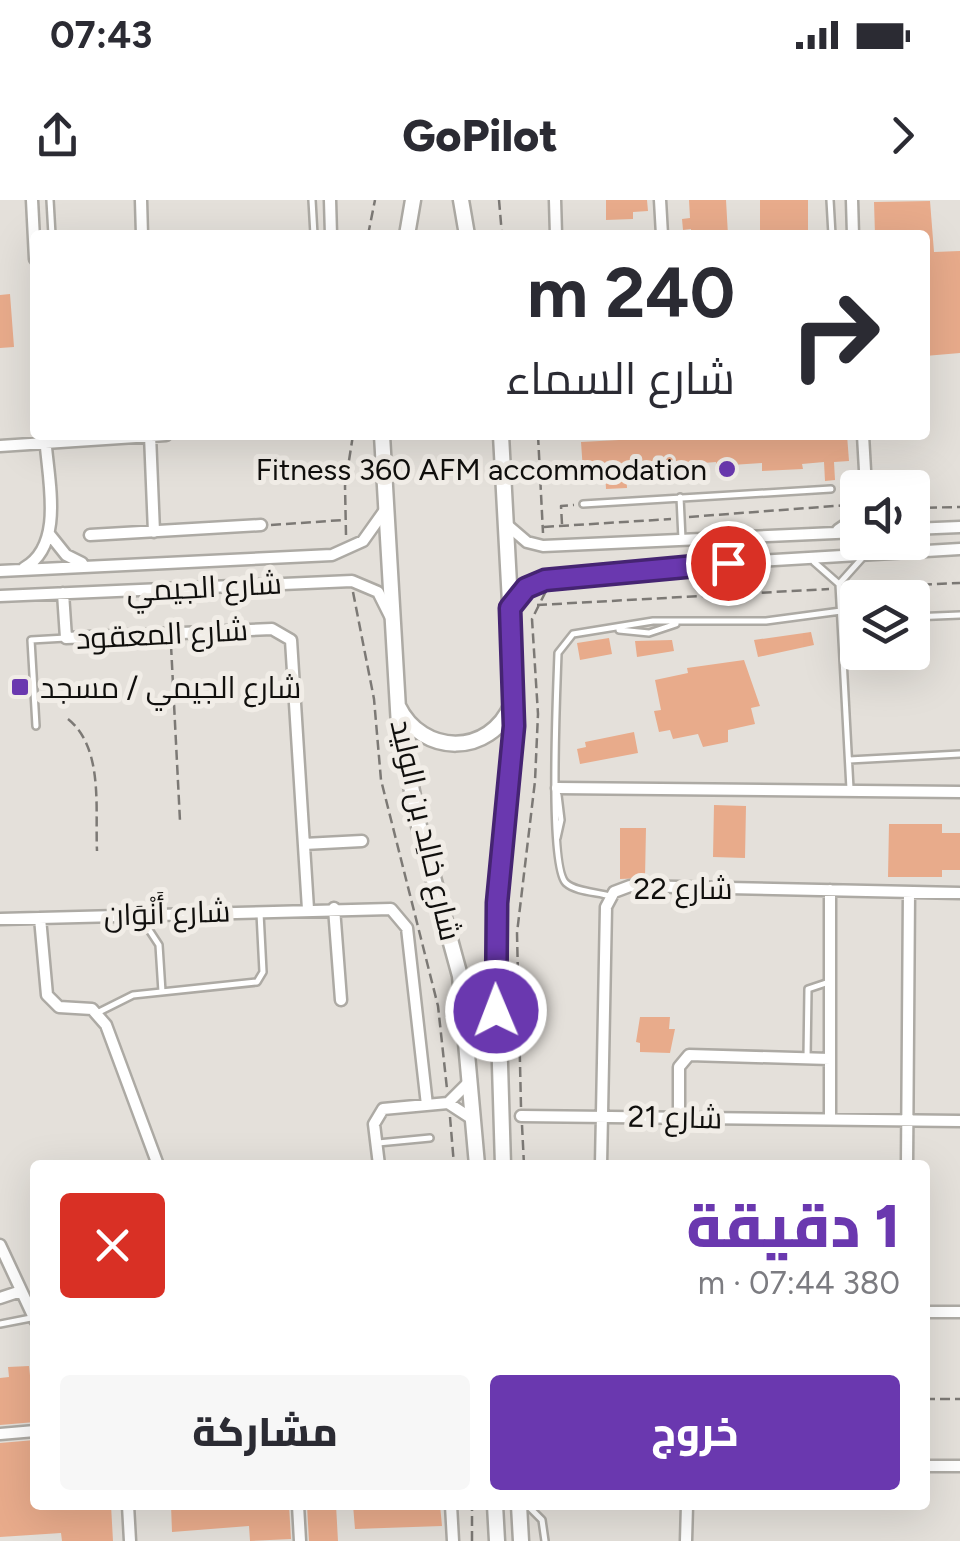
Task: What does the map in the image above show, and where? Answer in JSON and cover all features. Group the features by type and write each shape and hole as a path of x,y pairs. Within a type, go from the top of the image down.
{"street":[{"path":"32,200 34,230"},
{"path":"140,200 142,230"},
{"path":"330,200 331,230"},
{"path":"408,230 413,200"},
{"path":"461,200 467,230"},
{"path":"555,200 556,230"},
{"path":"660,200 662,230"},
{"path":"852,200 854,230"},
{"path":"0,446 39,440"},
{"path":"19,571 39,557 50,535 45,440"},
{"path":"150,440 154,532"},
{"name":"شارع خالِد بن الوليد","path":"382,440 395,696 419,826 457,961 472,1079 476,1160"},
{"name":"شارع خالِد بن الوليد","path":"500,440 515,696 496,932 503,1160"},
{"path":"862,470 863,440"},
{"path":"348,550 369,536 385,509"},
{"path":"506,523 527,542 543,546 840,533"},
{"path":"90,535 261,525"},
{"path":"930,528 960,527"},
{"path":"832,533 840,528"},
{"path":"50,535 66,555 90,566"},
{"path":"930,550 960,549"},
{"name":"شارع الجيمي","path":"0,572 236,562 348,550"},
{"path":"510,608 526,588 545,580 840,555"},
{"path":"352,580 378,592 390,616"},
{"name":"شارع الجيمي","path":"0,596 352,580"},
{"path":"63,593 66,638"},
{"name":"شارع المعقود","path":"66,638 272,628 291,640 308,909"},
{"path":"395,696 416,731 455,745 494,731 515,696"},
{"path":"557,790 960,792"},
{"path":"304,844 362,841"},
{"name":"شارع 22","path":"601,1160 606,906 610,896 630,886 960,893"},
{"path":"830,890 830,1118"},
{"path":"906,1160 909,892"},
{"name":"شارع أَنْوَان","path":"0,919 384,906 403,920 427,1104"},
{"path":"334,908 342,1000"},
{"path":"40,918 46,995 59,1007 86,1006 97,1013 114,1043 156,1160"},
{"path":"679,1117 679,1067 684,1058 830,1059"},
{"path":"448,1103 472,1079"},
{"path":"500,1091 521,1116 502,1138"},
{"path":"378,1160 375,1120 380,1112 448,1103 474,1121"},
{"name":"شارع 21","path":"521,1116 960,1121"},
{"path":"0,1245 30,1312"},
{"path":"0,1298 18,1292"},
{"path":"930,1312 960,1312"},
{"path":"0,1434 30,1431"},
{"path":"930,1466 960,1466"},
{"path":"128,1510 130,1541"},
{"path":"298,1510 300,1541"},
{"path":"451,1510 452,1541"},
{"path":"494,1510 495,1540"},
{"path":"521,1541 523,1510"},
{"path":"686,1541 687,1510"}],"lane":[{"path":"50,200 52,230"},
{"path":"312,200 314,230"},
{"path":"830,200 832,230"},
{"path":"583,504 831,489"},
{"path":"680,496 682,540"},
{"path":"805,557 839,586 840,598"},
{"path":"839,586 862,560"},
{"path":"610,896 563,880 553,816 560,648 573,634 616,630 652,621 766,621 840,611"},
{"path":"930,616 960,614"},
{"path":"616,630 650,633 679,623"},
{"name":"شارع المعقود","path":"36,726 31,640 66,638"},
{"path":"844,670 850,792"},
{"path":"849,760 960,754"},
{"path":"97,1013 126,996 260,980 260,910"},
{"path":"139,914 158,946 162,992"},
{"path":"807,1058 808,989 830,982"},
{"path":"376,1143 430,1138"},
{"path":"0,1324 30,1319"},
{"path":"529,1510 542,1520 545,1541"}],"path":[{"path":"369,230 375,200"},
{"path":"499,200 502,230"},
{"path":"348,550 344,520 352,440"},
{"path":"538,440 543,546"},
{"path":"831,489 840,488"},
{"path":"562,526 560,506 583,504"},
{"path":"542,527 840,506"},
{"path":"930,507 960,506"},
{"path":"261,525 344,520"},
{"path":"352,580 357,628 374,699 383,791 438,1006 454,1160"},
{"path":"524,1160 517,933 535,781 538,714 532,619 536,604 546,593 545,580"},
{"path":"536,604 839,586 960,584"},
{"path":"171,634 180,822"},
{"path":"68,718 86,737 92,754 97,851"},
{"path":"930,1399 960,1399"},
{"path":"472,1510 472,1541"}],"building":[{"path":"606,200 647,200 648,211 633,212 633,219 606,220"},
{"path":"689,200 726,200 728,230 683,230 682,219 690,218"},
{"path":"760,200 808,200 808,230 760,230"},
{"path":"930,201 934,252 960,251 960,353 930,356 930,230 875,230 874,202"},
{"path":"10,294 14,347 0,348 0,295"},
{"path":"847,440 849,461 834,462 835,480 825,481 824,462 802,464 803,469 762,471 762,463 716,466 716,462 626,469 627,488 606,489 605,469 583,471 581,442"},
{"path":"811,632 814,645 758,657 754,640"},
{"path":"609,638 612,654 580,660 577,643"},
{"path":"672,640 674,651 637,657 635,641"},
{"path":"744,660 760,706 751,708 755,724 728,730 728,742 703,747 698,734 673,739 670,730 659,732 654,711 661,710 655,680 688,673 687,668"},
{"path":"634,732 638,753 580,764 577,749 586,747 585,742"},
{"path":"714,805 746,806 745,858 713,857"},
{"path":"889,824 942,824 942,833 960,833 960,870 942,870 942,877 888,877"},
{"path":"620,828 646,828 645,878 620,879"},
{"path":"640,1017 670,1017 669,1029 675,1029 670,1053 640,1052 640,1043 636,1042"},
{"path":"29,1366 30,1422 0,1425 0,1378 9,1377 8,1367"},
{"path":"30,1440 30,1510 111,1510 113,1541 62,1541 61,1533 0,1537 0,1443"},
{"path":"171,1510 289,1510 291,1539 250,1541 249,1526 172,1532"},
{"path":"307,1510 336,1510 338,1541 309,1541"},
{"path":"353,1510 440,1510 442,1526 355,1529"}],"place":[{"name":"Fitness 360 AFM accommodation","path":"727,469"},
{"name":"شارع الجيمي / مسجد","path":"20,687"}],"route":[{"path":"496,1011 497,903 514,726 510,608 526,588 545,580 728,563"}]}
